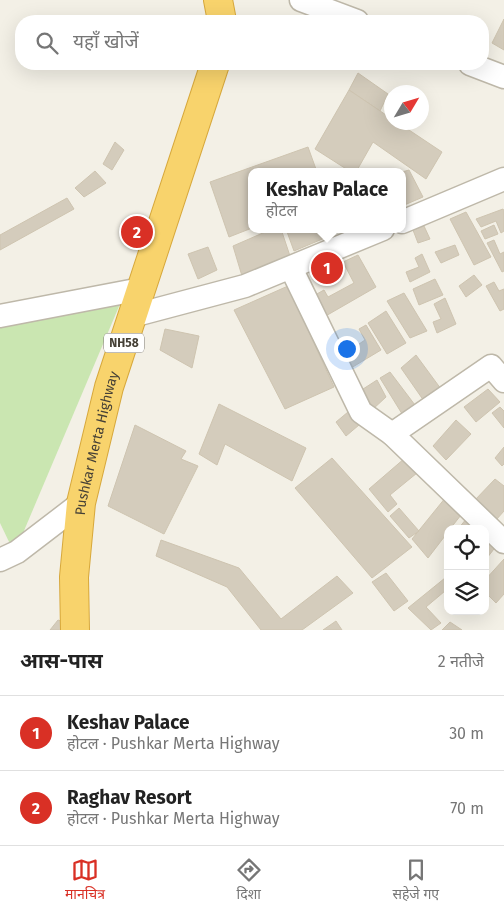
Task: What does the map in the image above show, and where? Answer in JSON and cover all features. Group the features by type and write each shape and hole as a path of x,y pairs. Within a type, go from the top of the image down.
{"highway":[{"path":"218,0 221,15"},
{"name":"Pushkar Merta Highway","path":"75,630 74,577 81,503 109,387 213,70"}],"street":[{"path":"301,0 341,15"},
{"path":"486,70 504,77"},
{"path":"406,220 504,179"},
{"path":"132,316 246,286 374,233"},
{"path":"291,268 361,412 392,434 504,542"},
{"path":"0,316 142,289"},
{"path":"392,434 491,366 504,381"},
{"path":"0,560 17,552 81,503"}],"green space":[{"path":"120,304 15,552 0,523 0,323"}],"building":[{"path":"504,19 504,50 492,43"},
{"path":"358,73 384,91 384,102 380,111 349,90"},
{"path":"349,90 384,114 384,130 409,130 442,152 426,179 373,142 358,168 345,168 315,149"},
{"path":"115,142 124,150 112,170 103,164"},
{"path":"308,147 316,168 249,168"},
{"path":"248,168 248,230 229,237 210,182"},
{"path":"409,170 423,197 406,204 406,171"},
{"path":"95,171 106,183 84,197 75,188"},
{"path":"67,198 74,209 0,250 0,235"},
{"path":"503,209 504,231 501,233 496,221 481,227 476,219"},
{"path":"466,212 491,257 474,265 450,219"},
{"path":"494,225 498,234 485,239 481,231"},
{"path":"424,226 430,239 418,243 413,230"},
{"path":"263,233 282,233 290,256 242,276 233,246"},
{"path":"287,233 337,233 294,251"},
{"path":"494,240 500,254 504,252 504,271 502,272 487,243"},
{"path":"455,245 459,255 441,263 435,252"},
{"path":"208,247 217,270 198,279 188,254"},
{"path":"422,254 430,272 410,282 406,272 419,267 415,258"},
{"path":"358,255 376,287 317,321 306,300 324,290 328,297 354,283 343,262"},
{"path":"474,275 482,285 466,297 459,286"},
{"path":"435,279 443,295 419,305 413,289"},
{"path":"494,282 499,291 504,289 504,309 500,311 486,286"},
{"path":"288,286 334,387 285,409 234,310"},
{"path":"404,293 427,331 410,338 387,301"},
{"path":"445,298 456,324 437,333 433,322 441,319 434,304"},
{"path":"386,311 406,343 387,354 368,323"},
{"path":"366,325 381,350 346,371 333,345 342,340 347,352 365,340 359,329"},
{"path":"165,329 199,336 192,368 160,350"},
{"path":"416,355 441,389 424,401 401,368"},
{"path":"390,372 418,409 404,417 380,378"},
{"path":"377,380 386,397 372,410 360,391"},
{"path":"488,389 500,402 476,422 464,407"},
{"path":"219,404 306,448 292,481 225,444 217,465 199,454"},
{"path":"500,407 504,411 504,428 492,413"},
{"path":"348,412 359,425 346,436 336,422"},
{"path":"456,420 471,434 446,460 433,446"},
{"path":"135,425 186,451 181,459 198,466 164,534 108,506"},
{"path":"504,447 504,464 502,466 495,458"},
{"path":"332,458 412,547 372,578 295,488"},
{"path":"405,458 417,473 390,495 397,504 388,512 369,489"},
{"path":"495,479 504,486 504,511 496,520 475,500"},
{"path":"446,497 461,515 453,525 444,525 444,537 428,558 412,539"},
{"path":"399,508 419,531 409,538 390,516"},
{"path":"467,518 475,525 461,525"},
{"path":"489,538 497,545 489,555"},
{"path":"161,540 239,568 281,619 337,576 353,593 302,630 261,630 227,587 156,556"},
{"path":"504,559 504,594 496,603 489,596 489,576"},
{"path":"386,573 408,601 394,611 372,582"},
{"path":"444,579 444,592 426,607 441,623 431,630 408,608"},
{"path":"58,620 66,623 65,630 50,630"},
{"path":"336,621 342,630 323,630"},
{"path":"450,622 462,630 442,630"}],"place":[{"name":"Raghav Resort","path":"137,232"},
{"name":"Keshav Palace","path":"327,268"}]}
